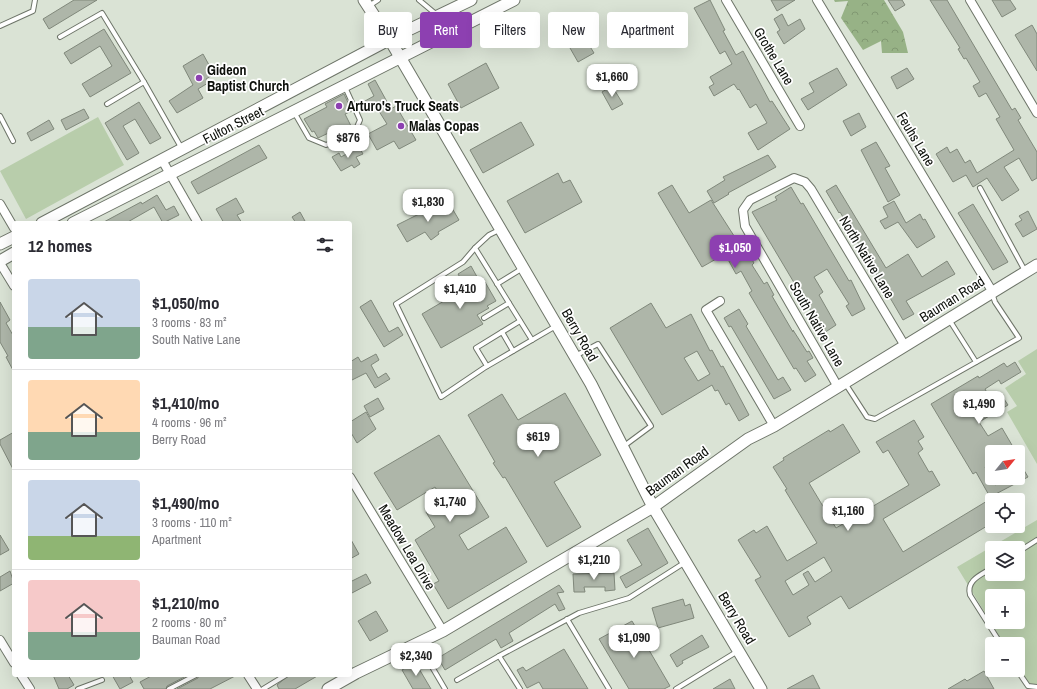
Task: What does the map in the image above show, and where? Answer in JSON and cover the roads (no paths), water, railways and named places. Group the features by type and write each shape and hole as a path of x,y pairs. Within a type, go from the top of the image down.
{"street":[{"name":"Fulton Street","path":"444,12 457,3 471,0"},
{"name":"Fulton Street","path":"77,221 514,0"},
{"name":"Grothe Lane","path":"726,0 800,126"},
{"name":"Feuhs Lane","path":"817,0 992,291"},
{"path":"970,0 1037,113"},
{"name":"Berry Road","path":"370,2 375,12"},
{"name":"Fulton Street","path":"46,221 375,48"},
{"name":"Berry Road","path":"395,48 575,356 653,506 761,689"},
{"path":"162,160 197,221"},
{"name":"North Native Lane","path":"743,210 750,200 778,185 794,178 805,182 811,189 905,346"},
{"path":"0,204 12,225"},
{"name":"South Native Lane","path":"743,210 745,226 826,366 841,385"},
{"path":"0,244 12,238"},
{"path":"12,254 0,262 12,283"},
{"name":"Bauman Road","path":"334,687 443,631 653,506 748,439 774,426 992,291 1037,265"},
{"path":"720,301 706,310 774,426"},
{"name":"Meadow Lea Drive","path":"352,480 443,631"},
{"path":"0,640 12,660"},
{"path":"24,677 30,689"},
{"path":"249,677 257,689"}],"lane":[{"path":"0,26 33,11 35,0"},
{"path":"419,0 433,12"},
{"path":"60,37 102,13 183,149"},
{"path":"107,104 144,82"},
{"path":"294,112 309,138 326,144 354,134 360,120 344,86"},
{"path":"0,116 13,141"},
{"path":"980,188 1026,272"},
{"path":"501,229 489,235 463,262 396,304 441,397 487,366 557,325"},
{"path":"475,248 532,340"},
{"path":"497,284 523,268"},
{"path":"841,385 867,417 875,419 1019,338 995,302 992,291"},
{"path":"484,318 509,303"},
{"path":"948,319 976,362"},
{"path":"487,366 476,348 520,321"},
{"path":"502,332 513,351"},
{"path":"575,356 598,344 651,426 623,446"},
{"path":"1025,548 1037,540"},
{"path":"457,680 579,613 629,598 686,561"},
{"path":"985,573 969,585 968,590 997,637"},
{"path":"567,619 609,689"},
{"path":"418,643 445,689"},
{"path":"676,689 739,651"},
{"path":"499,656 520,689"},
{"path":"169,689 192,677"},
{"path":"262,689 283,677"},
{"path":"1022,677 1028,686 1037,687"},
{"path":"78,689 102,680"}],"place":[{"name":"Gideon Baptist Church","path":"199,78"},
{"name":"Arturo's Truck Seats","path":"339,106"},
{"name":"Malas Copas","path":"401,126"}]}
